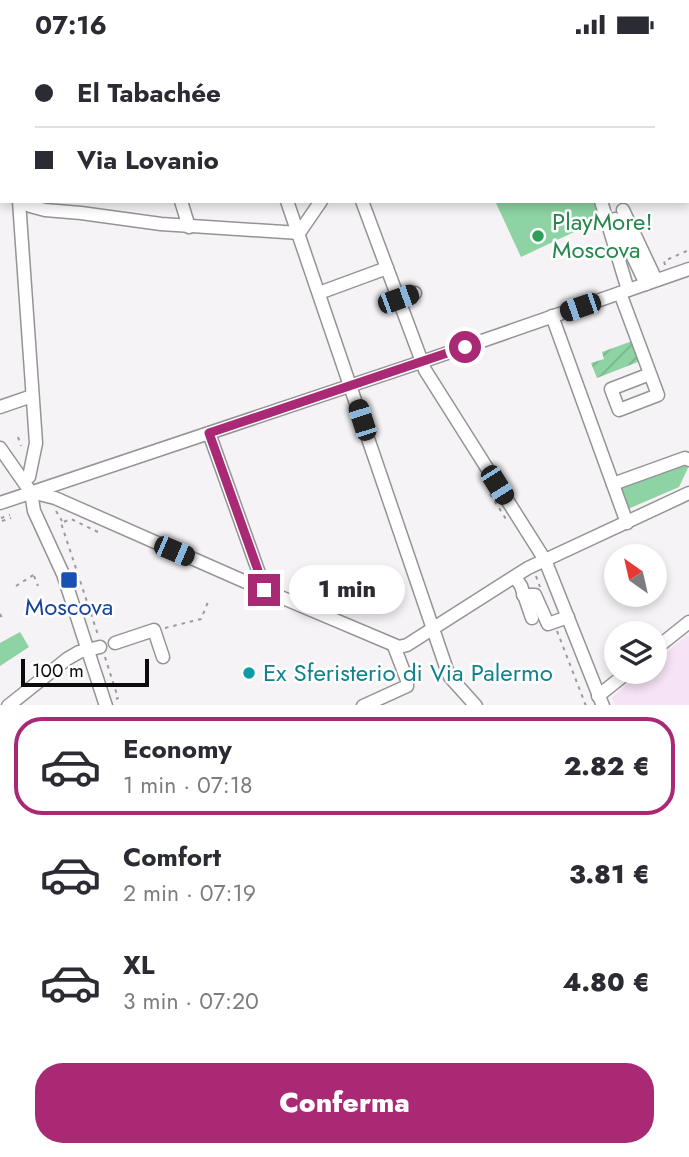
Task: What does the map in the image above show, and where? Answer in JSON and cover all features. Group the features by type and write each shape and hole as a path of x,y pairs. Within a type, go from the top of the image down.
{"street":[{"path":"19,203 36,443 29,477"},
{"path":"22,203 45,210 189,227 299,233"},
{"path":"182,203 189,227"},
{"path":"288,203 447,670 450,677 476,705"},
{"path":"299,233 320,203"},
{"path":"363,203 425,370 545,561 601,701 617,684"},
{"path":"602,203 624,291 650,374"},
{"path":"619,215 651,282"},
{"path":"319,293 387,268"},
{"path":"0,503 689,269"},
{"path":"398,299 415,293"},
{"path":"552,316 627,523"},
{"path":"0,407 32,396"},
{"path":"209,433 264,590"},
{"path":"0,448 31,492 34,511 98,647 111,702"},
{"path":"613,484 685,458 689,460"},
{"path":"31,492 55,498 401,647 528,568 689,493"},
{"path":"515,577 521,586 534,594 548,624 568,617"},
{"path":"534,594 556,586"},
{"path":"532,618 534,594"},
{"path":"667,640 689,622"},
{"path":"115,642 154,630 163,657"},
{"path":"363,705 406,688 407,682 394,646"},
{"path":"8,705 67,659 79,652 98,647"}],"path":[{"path":"667,269 664,261 689,250"},
{"path":"18,437 21,446"},
{"path":"56,512 62,522 98,647 118,698 111,702"},
{"path":"2,519 10,516"},
{"path":"62,522 71,519 98,532"},
{"path":"534,594 535,573"},
{"path":"16,586 34,575 38,586"},
{"path":"154,630 201,619 208,602"},
{"path":"0,614 0,619"},
{"path":"554,622 586,705"}],"shaded area":[{"path":"687,635 689,637 689,705 615,705 612,697 628,684 667,684 667,652"}],"green space":[{"name":"PlayMore! Moscova","path":"496,203 603,203 608,216 521,257"},
{"path":"635,340 643,360 597,378 591,363 604,359 602,352"},
{"path":"685,461 688,468 679,487 628,509 620,490 623,483"},
{"path":"20,632 29,647 0,666 0,643"}],"place":[{"name":"PlayMore! Moscova","path":"538,236"},
{"name":"Moscova","path":"69,580"},
{"name":"Ex Sferisterio di Via Palermo","path":"249,673"}],"route":[{"path":"264,590 209,433 465,347"}]}
